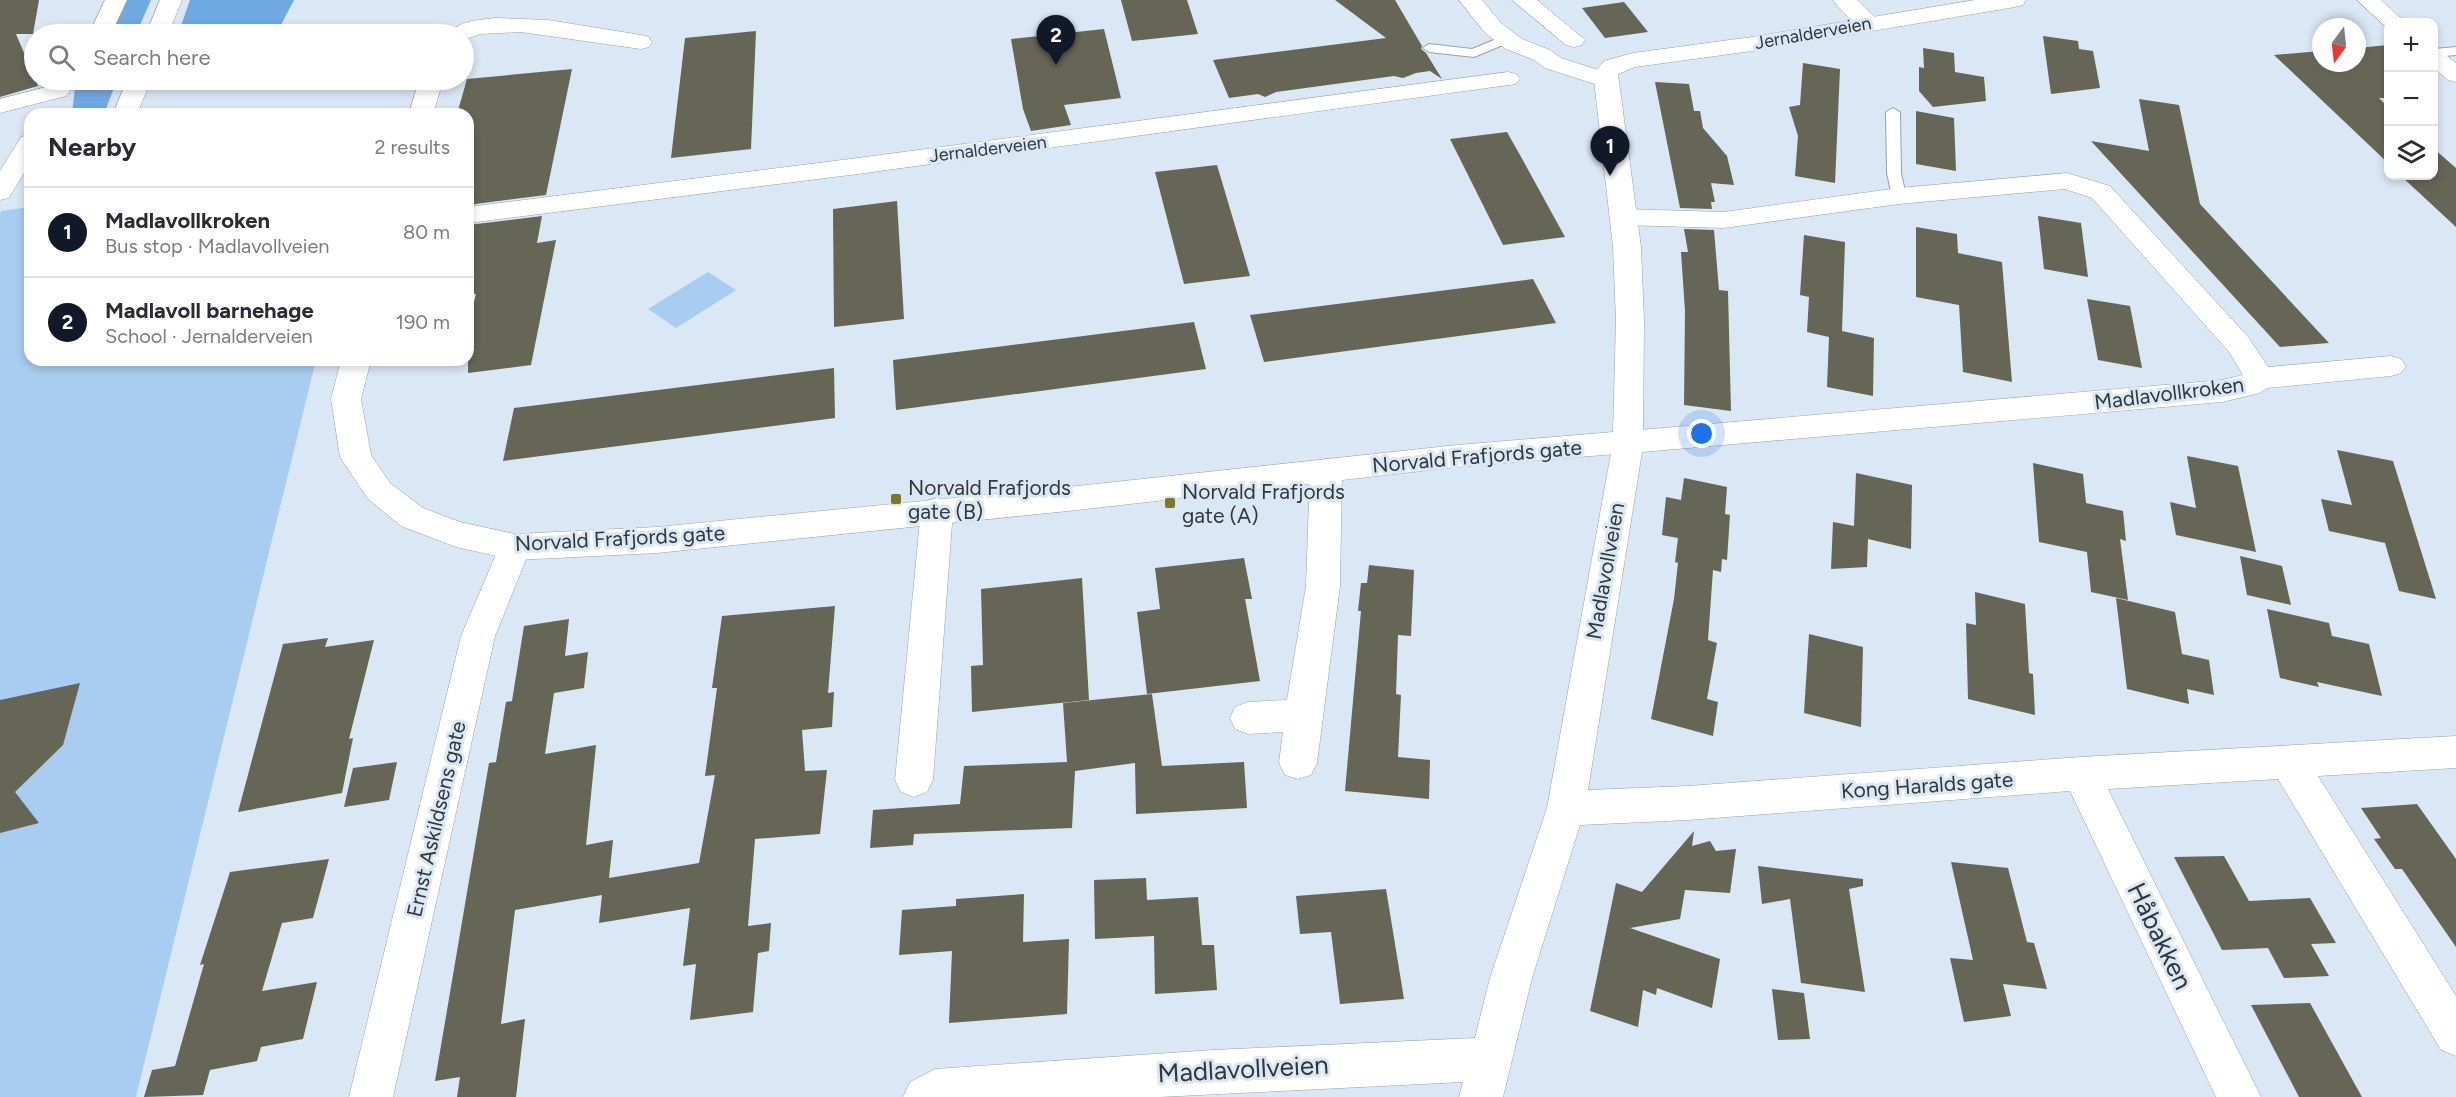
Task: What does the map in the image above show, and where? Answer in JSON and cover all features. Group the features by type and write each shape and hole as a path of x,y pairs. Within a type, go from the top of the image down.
{"street":[{"path":"105,24 116,0"},
{"path":"161,24 171,0"},
{"name":"Jernalderveien","path":"1470,0 1493,28 1506,39 1542,55 1553,63 1608,73 1870,23 2015,0"},
{"path":"1522,0 1574,40"},
{"path":"1844,0 1870,23"},
{"path":"2368,0 2389,18"},
{"path":"474,28 480,26 521,25 641,42"},
{"path":"2438,59 2456,75"},
{"name":"Madlavollveien","path":"925,1097 935,1091 1170,1073 1342,1063 1486,1078 1511,978 1566,808 1628,442 1630,320 1623,217 1608,73"},
{"name":"Jernalderveien","path":"474,214 858,166 1508,79"},
{"path":"0,106 48,90"},
{"path":"50,108 60,90"},
{"path":"127,108 135,90"},
{"path":"423,108 428,90"},
{"path":"0,194 24,152"},
{"name":"Madlavollkroken","path":"1623,217 1724,220 1899,196 2067,181 2101,192 2239,345 2260,378 2249,386 2222,391 1628,442"},
{"path":"0,194 24,190"},
{"name":"Norvald Frafjords gate","path":"354,366 346,399 356,457 379,490 412,517 456,534 515,547 657,540 1457,456 1628,442"},
{"path":"2260,378 2391,366"},
{"path":"1298,763 1323,586 1326,471"},
{"path":"914,780 937,510"},
{"name":"Ernst Askildsens gate","path":"371,1097 478,636 515,547"},
{"path":"1248,718 1303,715"},
{"name":"Kong Haralds gate","path":"1566,808 1688,803 2082,774 2456,752"},
{"path":"2288,762 2456,1035"},
{"name":"Håbakken","path":"2082,774 2239,1097"}],"lane":[{"path":"1429,48 1474,53 1506,39"},
{"path":"2438,54 2456,51"},
{"path":"1893,112 1894,173 1899,196"}],"shaded area":[{"path":"124,0 151,0 140,24 113,24"},
{"path":"190,0 294,0 281,24 182,24"},
{"path":"75,90 113,90 106,108 73,108"},
{"path":"24,208 24,366 315,366 136,1097 0,1097 1,211"},
{"path":"708,272 736,290 676,328 648,309"}],"building":[{"path":"0,0 39,0 35,24 24,24 24,34 16,34 24,53 24,90 0,97"},
{"path":"1121,0 1187,0 1198,34 1132,41"},
{"path":"1335,0 1395,0 1422,46 1421,49 1426,53 1442,79 1430,71 1403,78 1394,76 1276,92 1265,97 1258,94 1229,98 1213,60 1386,38"},
{"path":"1624,2 1648,32 1605,38 1582,8"},
{"path":"1104,29 1121,98 1064,105 1071,125 1031,131 1023,109 1011,39"},
{"path":"756,31 751,149 671,158 685,38"},
{"path":"2043,36 2078,41 2079,49 2093,51 2100,88 2051,94"},
{"path":"2384,45 2384,98 2379,98 2384,103 2384,159 2274,55 2312,52 2312,72 2366,72 2366,47"},
{"path":"1923,48 1954,53 1955,72 1984,77 1986,101 1933,107 1919,91 1919,67 1924,68"},
{"path":"1803,63 1840,69 1835,183 1795,176 1798,136 1789,107 1800,105"},
{"path":"572,69 546,195 474,204 474,108 459,108 464,90 474,90 474,78"},
{"path":"1655,82 1689,84 1694,111 1700,111 1703,128 1727,156 1734,185 1711,183 1715,202 1711,202 1712,209 1680,208"},
{"path":"2139,99 2179,105 2200,204 2329,343 2280,347 2091,141 2149,151"},
{"path":"1916,111 1954,118 1956,171 1916,164"},
{"path":"1507,132 1565,237 1503,245 1450,139"},
{"path":"2438,152 2456,168 2456,227 2405,180 2438,180"},
{"path":"1217,165 1250,276 1184,284 1155,172"},
{"path":"897,201 904,319 834,327 833,209"},
{"path":"542,216 537,243 556,240 531,365 468,373 468,366 474,366 476,294 474,294 474,224"},
{"path":"2038,216 2081,223 2088,277 2044,269"},
{"path":"1916,227 1957,234 1958,253 2002,262 2012,382 1963,372 1959,305 1916,297"},
{"path":"1684,229 1714,230 1719,290 1728,291 1731,411 1684,405 1685,311 1681,252 1688,252"},
{"path":"1804,235 1845,242 1842,331 1874,338 1873,396 1827,387 1829,337 1807,332 1809,297 1800,295"},
{"path":"1533,279 1556,323 1264,362 1250,315"},
{"path":"2087,299 2130,306 2142,368 2098,360"},
{"path":"1194,322 1206,369 896,410 893,360"},
{"path":"834,368 835,418 503,461 514,408"},
{"path":"2337,450 2393,461 2436,599 2399,591 2385,543 2329,531 2321,499 2352,505"},
{"path":"2187,456 2238,466 2256,552 2176,535 2170,502 2196,508"},
{"path":"2033,463 2083,474 2086,503 2123,511 2126,541 2120,539 2128,600 2091,592 2087,552 2039,542"},
{"path":"1856,473 1912,485 1911,549 1868,539 1867,567 1831,569 1833,522 1854,526"},
{"path":"1684,478 1727,487 1725,514 1730,515 1727,560 1722,559 1721,572 1713,570 1708,640 1717,643 1707,699 1718,702 1713,736 1651,719 1674,599 1678,563 1675,562 1678,538 1662,535 1666,497 1681,500"},
{"path":"2240,556 2282,566 2291,605 2247,595"},
{"path":"1244,558 1252,599 1245,599 1260,681 1147,694 1137,612 1160,609 1155,568"},
{"path":"1369,565 1414,570 1411,636 1398,635 1396,694 1401,695 1398,757 1430,760 1429,799 1345,791 1361,611 1358,611 1361,583 1367,583"},
{"path":"1082,578 1089,700 972,712 971,666 983,665 981,589"},
{"path":"1975,592 2025,604 2029,673 2033,674 2035,715 1968,699 1966,623 1976,625"},
{"path":"2116,598 2175,612 2182,654 2209,660 2214,695 2187,689 2189,704 2127,689"},
{"path":"835,606 828,693 834,692 832,727 802,730 805,771 827,770 820,834 755,839 748,926 771,923 769,951 758,953 753,1012 690,1020 696,964 683,966 690,908 599,923 602,895 515,910 501,1024 525,1019 516,1097 457,1097 460,1077 435,1081 489,763 496,762 506,702 512,701 524,626 569,619 565,656 588,652 584,688 554,693 545,754 596,745 586,845 613,840 609,878 699,863 715,775 705,776 717,688 712,688 722,616"},
{"path":"2267,609 2329,623 2332,636 2369,644 2382,696 2317,682 2319,687 2280,678"},
{"path":"1809,634 1863,647 1861,727 1804,713"},
{"path":"328,638 325,647 374,640 349,739 353,738 342,793 238,812 283,644"},
{"path":"80,683 63,745 15,792 39,823 0,833 0,700"},
{"path":"1152,694 1162,766 1244,762 1247,808 1136,814 1135,763 1075,771 1072,828 914,834 913,845 870,848 873,810 960,804 964,766 1067,762 1063,703"},
{"path":"397,762 389,800 344,807 353,768"},
{"path":"2417,804 2456,859 2456,947 2402,869 2395,869 2374,839 2381,838 2361,808"},
{"path":"1694,831 1692,846 1710,841 1716,851 1736,849 1730,893 1685,890 1680,919 1630,928 1720,959 1712,1008 1657,988 1656,995 1643,990 1638,1027 1590,1011 1616,883 1642,892"},
{"path":"2224,856 2249,901 2310,898 2336,943 2311,944 2329,976 2284,978 2268,948 2222,950 2174,857"},
{"path":"329,859 313,918 282,923 262,991 317,982 303,1039 261,1047 257,1061 210,1070 203,1095 144,1097 152,1070 175,1066 204,964 200,965 230,872"},
{"path":"1951,862 2008,868 2027,942 2034,943 2047,989 2003,984 2011,1016 1964,1022 1950,958 1973,960"},
{"path":"1758,866 1863,879 1863,886 1849,889 1865,992 1801,983 1790,899 1762,904"},
{"path":"1146,878 1147,900 1198,897 1202,945 1214,945 1217,990 1155,994 1154,936 1095,939 1094,880"},
{"path":"1386,889 1404,999 1340,1004 1331,932 1300,934 1296,896"},
{"path":"1024,894 1023,942 1069,939 1067,1014 949,1023 952,951 899,955 902,910 956,906 956,899"},
{"path":"1772,989 1804,993 1810,1039 1778,1040"},
{"path":"2310,1003 2362,1097 2299,1097 2251,1005"}],"place":[{"name":"Madlavoll barnehage","path":"1056,65"},
{"name":"Madlavollkroken","path":"1610,176"},
{"name":"Norvald Frafjords gate (B)","path":"896,499"},
{"name":"Norvald Frafjords gate (A)","path":"1170,503"}]}
